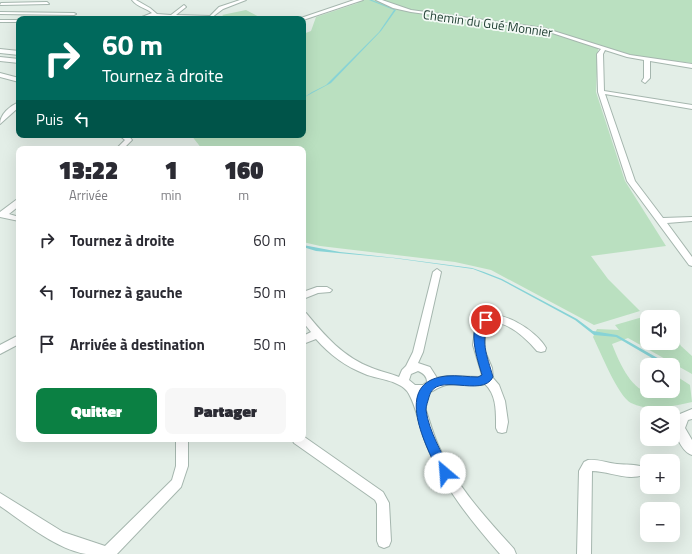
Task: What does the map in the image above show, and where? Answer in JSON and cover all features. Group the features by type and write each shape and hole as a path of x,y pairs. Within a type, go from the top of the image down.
{"street":[{"path":"134,0 137,4 149,7 154,14 153,15"},
{"path":"212,16 221,8 244,0"},
{"path":"306,17 360,0"},
{"name":"Chemin du Gué Monnier","path":"378,0 400,9 411,11 544,29 622,54 647,60 692,66"},
{"path":"2,3 47,3"},
{"path":"172,16 184,6"},
{"path":"0,13 74,14"},
{"path":"150,16 162,16"},
{"path":"0,21 16,21"},
{"path":"604,48 600,54 601,92 631,181 692,263"},
{"path":"0,51 16,53"},
{"path":"0,59 16,60"},
{"path":"645,81 647,78 647,60"},
{"path":"0,75 16,79"},
{"path":"601,92 692,106"},
{"path":"0,122 7,113 16,106"},
{"path":"122,146 129,140 128,138"},
{"path":"1,214 16,204"},
{"path":"1,214 16,218"},
{"path":"660,221 692,219"},
{"path":"437,272 418,352 408,379 420,408 433,449 449,481 470,510 509,554"},
{"path":"306,295 317,290 327,290"},
{"path":"486,379 488,377 488,372 478,345 481,325 486,320 494,318 503,320 527,334 541,348"},
{"path":"306,319 330,350 352,364 380,375 429,383 447,380 478,381 486,379"},
{"path":"306,339 317,334"},
{"path":"0,350 16,341"},
{"path":"418,352 422,368 429,383 420,408"},
{"path":"408,379 422,368"},
{"path":"486,379 495,389 502,415 502,428"},
{"path":"692,414 684,417 679,428 682,436 692,450"},
{"path":"1,500 58,537 107,554 139,519 170,491 176,483 182,466 182,442"},
{"path":"302,442 379,496 383,503 384,541"},
{"path":"584,554 585,471 588,466 597,464 620,470 630,469 639,471"}],"green space":[{"path":"351,0 692,0 692,63 637,57 604,47 598,49 596,92 625,181 666,246 591,256 608,279 640,311 594,325 491,270 455,262 320,246 306,243 306,146 200,146 193,138 306,138 306,33 311,31 316,17 358,3"},
{"path":"246,10 257,16 224,16 222,15"},
{"path":"640,318 640,345 628,338 612,344 630,379 640,388 640,398 680,398 680,379 690,385 692,402 669,406 640,406 631,403 626,399 615,383 593,337 597,329 619,330 615,325"},
{"path":"680,344 692,356 692,374 680,367 680,358 664,358 649,350 680,350"}],"water":[{"path":"369,0 396,10 381,31 331,83 306,96 326,85 379,32 394,10"},
{"path":"306,246 340,252 396,258 472,268 502,279 577,319 593,331 617,335 640,348 640,350 644,350 658,358 652,358 616,337 594,335 575,320 501,280 473,269 393,258 316,251 306,248"}],"route":[{"path":"445,473 433,449 420,408 425,390 432,384 447,380 478,381 484,380 488,377 488,372 478,349 481,325 483,321 486,320"}]}
